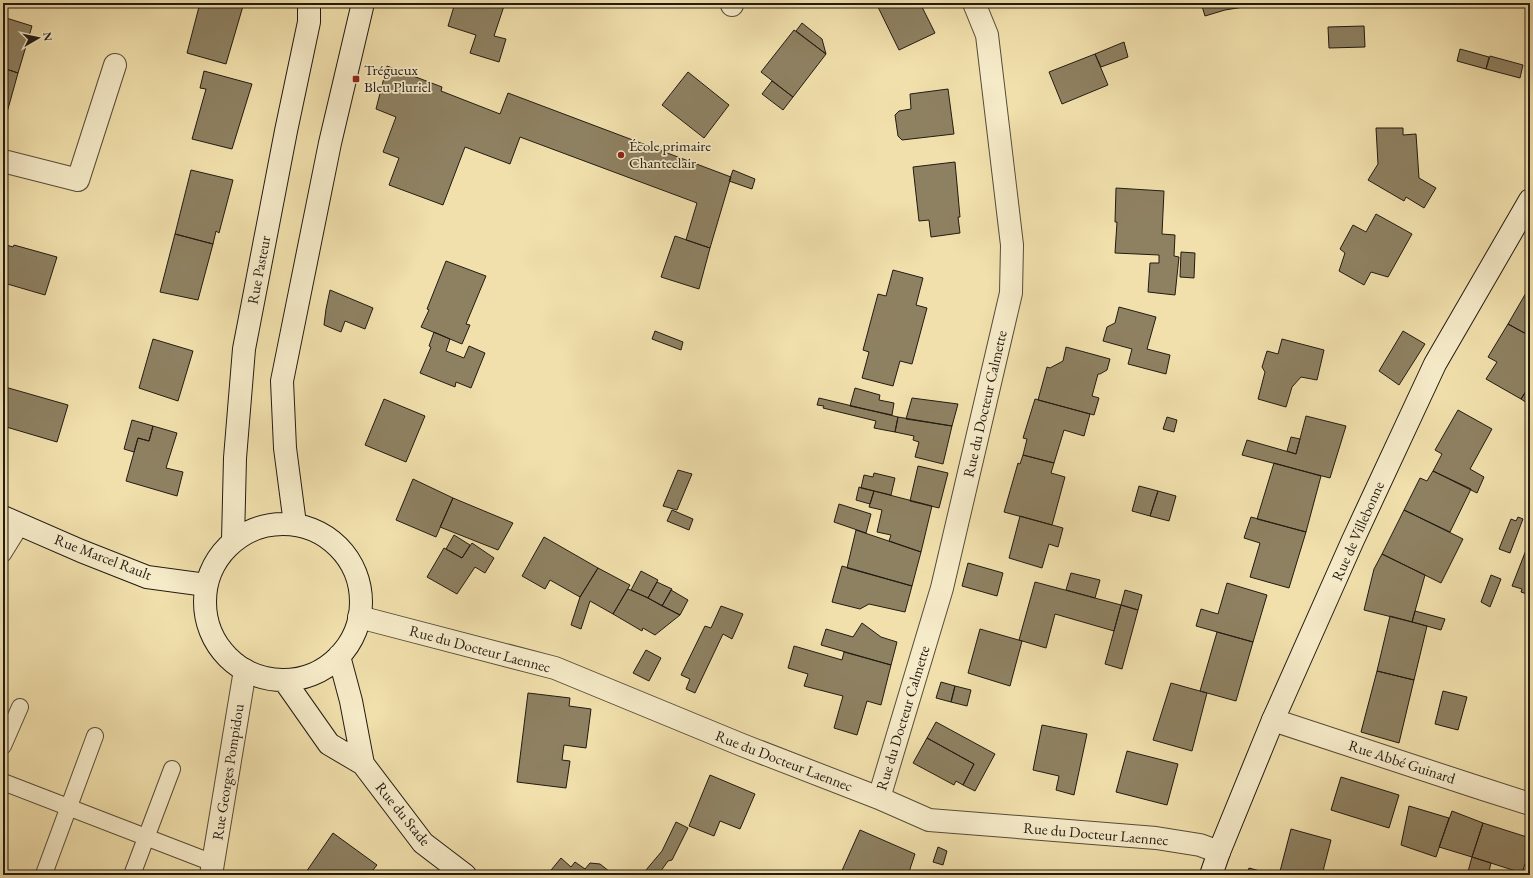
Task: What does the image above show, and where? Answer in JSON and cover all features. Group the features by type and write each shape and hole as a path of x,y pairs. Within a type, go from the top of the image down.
{"street":[{"name":"Rue Pasteur","path":"233,540 235,458 244,349 308,22 309,3"},
{"path":"296,524 285,448 282,381 330,143 363,3"},
{"name":"Rue du Docteur Calmette","path":"879,798 942,588 1011,293 1012,245 988,35 974,3"},
{"path":"3,161 78,180 115,65"},
{"name":"Rue de Villebonne","path":"1210,875 1273,720 1353,540 1435,364 1530,200"},
{"name":"Rue Marcel Rault","path":"12,521 81,551 147,577 206,586"},
{"path":"274,524 296,524 319,532 339,547 353,568 360,592 360,617 352,638 339,656 323,669 304,677 284,680 263,678 245,670 225,655 212,634 205,610 206,586 216,561 233,540 252,529 274,524"},
{"name":"Rue du Docteur Laennec","path":"360,617 555,668 742,745 879,798 930,820 1156,838 1200,845 1219,852"},
{"path":"339,656 351,701 363,764"},
{"name":"Rue Georges Pompidou","path":"212,869 245,670"},
{"path":"284,680 329,744 363,764"},
{"name":"Rue Abbé Guinard","path":"1273,720 1483,790 1530,804"},
{"name":"Rue du Stade","path":"363,764 423,843 465,875"}],"lane":[{"path":"3,554 12,521"},
{"path":"3,746 20,707"},
{"path":"44,874 95,736"},
{"path":"132,875 172,769"},
{"path":"3,782 146,837 212,869"}],"building":[{"path":"200,3 230,3 243,6 226,64 187,53"},
{"path":"455,3 505,3 494,36 506,39 499,62 470,53 476,35 448,26"},
{"path":"876,3 920,3 935,33 899,50"},
{"path":"1201,3 1268,3 1225,10 1205,16"},
{"path":"3,17 32,26 18,73 3,68"},
{"path":"802,23 822,39 826,54 796,31"},
{"path":"1364,26 1365,47 1329,48 1328,27"},
{"path":"794,30 826,54 793,97 761,72"},
{"path":"1124,42 1128,57 1101,67 1095,54"},
{"path":"1460,49 1489,57 1486,69 1457,61"},
{"path":"1095,54 1108,85 1062,104 1049,72"},
{"path":"1490,56 1523,65 1520,78 1486,69"},
{"name":"École primaire Chanteclair","path":"387,66 442,87 441,91 500,114 508,93 731,177 710,248 686,240 697,203 520,137 510,164 465,147 443,205 389,185 399,158 383,152 396,117 376,109"},
{"path":"3,68 18,73 6,116 3,115"},
{"path":"204,71 252,84 232,149 192,139 206,89 200,88"},
{"path":"688,72 729,105 704,138 662,105"},
{"path":"772,81 793,97 783,110 762,94"},
{"path":"948,89 954,134 902,140 898,136 895,115 899,111 911,109 910,94"},
{"path":"1376,128 1403,128 1403,135 1416,134 1419,178 1436,188 1424,208 1406,197 1404,201 1368,180 1378,164"},
{"path":"955,162 960,233 931,237 929,220 919,221 913,167"},
{"path":"191,170 233,180 219,233 216,231 213,244 175,234"},
{"path":"733,170 755,179 752,189 729,181"},
{"path":"1116,188 1164,191 1162,234 1175,235 1174,256 1179,257 1175,295 1148,292 1150,263 1159,263 1159,255 1115,253 1117,222 1115,222"},
{"path":"1376,214 1412,234 1388,277 1371,272 1364,285 1339,271 1345,253 1340,249 1353,225 1366,232"},
{"path":"175,234 213,244 198,300 160,292"},
{"path":"675,236 710,248 699,289 661,277"},
{"path":"3,244 13,247 14,245 57,257 45,295 4,283 3,287"},
{"path":"1181,252 1195,253 1194,278 1180,277"},
{"path":"446,261 486,276 466,324 470,325 462,344 421,327 429,310 427,309"},
{"path":"893,270 923,278 916,305 927,308 912,364 900,361 893,386 862,378 869,352 863,350 878,294 886,296"},
{"path":"1530,286 1530,336 1508,324"},
{"path":"330,290 373,308 365,329 345,321 341,332 324,325"},
{"path":"1119,307 1156,317 1147,349 1170,355 1166,374 1128,364 1132,349 1103,341 1107,327 1115,323"},
{"path":"1508,324 1530,336 1530,385 1521,399 1486,379 1497,362 1488,357"},
{"path":"655,331 683,342 681,350 652,339"},
{"path":"1403,331 1425,344 1399,385 1379,371"},
{"path":"434,332 450,339 446,351 464,358 469,346 485,353 471,388 456,382 455,387 420,373 431,347 429,346"},
{"path":"153,339 193,351 178,401 139,388"},
{"path":"1282,339 1324,350 1317,380 1301,377 1292,387 1286,407 1258,399 1265,372 1262,367 1267,351 1278,354"},
{"path":"1066,347 1110,359 1107,370 1098,374 1092,396 1099,398 1094,415 1038,400 1047,367 1050,368 1063,361"},
{"path":"5,387 68,405 57,442 3,426 3,395"},
{"path":"855,388 880,395 879,400 894,403 892,415 850,406"},
{"path":"1527,390 1530,391 1530,405 1521,399"},
{"path":"819,398 898,417 895,432 874,428 876,421 823,408 824,406 817,405"},
{"path":"912,398 958,404 952,426 906,419"},
{"path":"384,399 425,416 406,462 365,445"},
{"path":"1035,399 1090,414 1084,436 1064,430 1054,463 1023,455 1027,439 1023,438"},
{"path":"1458,410 1492,429 1470,469 1484,477 1477,493 1433,471 1442,454 1435,450"},
{"path":"1306,416 1346,426 1330,478 1242,455 1247,440 1296,454"},
{"path":"898,417 952,426 943,464 915,457 919,442 913,440 914,436 895,432"},
{"path":"1167,417 1177,420 1174,432 1163,429"},
{"path":"132,420 153,426 149,441 138,438 134,452 124,449"},
{"path":"153,426 177,433 166,468 183,472 177,496 126,481 138,438 149,441"},
{"path":"1291,437 1300,439 1296,454 1287,451"},
{"path":"1023,455 1054,463 1051,473 1065,477 1052,525 1004,512 1018,463 1020,464"},
{"path":"1274,463 1321,476 1306,532 1257,519"},
{"path":"918,466 948,473 939,508 910,501"},
{"path":"678,470 692,474 677,510 663,506"},
{"path":"1433,471 1471,489 1450,532 1404,510 1420,478 1427,481"},
{"path":"874,473 895,478 891,495 861,488 864,475 873,477"},
{"path":"413,479 453,498 436,537 396,520"},
{"path":"1139,486 1158,491 1150,516 1132,511"},
{"path":"859,487 874,491 870,504 856,500"},
{"path":"874,491 932,506 921,552 889,541 891,535 877,532 882,510 869,507"},
{"path":"1158,491 1176,496 1169,521 1150,516"},
{"path":"453,498 513,523 498,550 440,527"},
{"path":"839,504 871,514 866,533 834,522"},
{"path":"672,510 693,519 689,530 667,521"},
{"path":"1404,510 1463,539 1441,583 1382,554"},
{"path":"1020,516 1063,528 1058,547 1049,544 1042,568 1009,558"},
{"path":"1251,517 1306,532 1289,588 1250,577 1260,543 1244,538"},
{"path":"1518,517 1523,519 1510,553 1499,549 1511,519 1516,521"},
{"path":"856,530 921,552 912,586 847,568"},
{"path":"454,535 470,545 462,558 446,549"},
{"path":"544,537 598,568 580,597 550,580 545,589 522,576"},
{"path":"472,543 494,558 485,573 475,567 457,594 427,577 444,548 462,558"},
{"path":"1528,545 1530,545 1530,595 1521,592 1522,589 1512,586"},
{"path":"1382,554 1425,575 1412,622 1364,610 1374,569"},
{"path":"968,563 1003,573 997,596 962,586"},
{"path":"842,566 912,586 905,612 869,604 860,609 832,602"},
{"path":"598,568 630,585 613,614 590,601 581,629 571,625 580,597"},
{"path":"641,571 658,580 648,598 631,590"},
{"path":"1071,573 1100,580 1095,598 1066,590"},
{"path":"1491,575 1501,579 1490,607 1481,602"},
{"path":"657,582 672,589 662,606 648,598"},
{"path":"1035,582 1121,605 1114,631 1055,614 1046,648 1019,640"},
{"path":"1227,583 1267,595 1253,642 1196,626 1201,609 1218,614"},
{"path":"628,589 680,615 655,635 643,628 642,631 613,614"},
{"path":"671,590 688,600 680,615 662,606"},
{"path":"1125,590 1142,595 1138,610 1121,605"},
{"path":"1121,605 1138,610 1122,669 1105,664"},
{"path":"721,606 743,614 732,639 723,634 695,693 686,689 690,679 681,675 705,626 711,628"},
{"path":"1415,611 1445,619 1441,630 1412,622"},
{"path":"1390,616 1427,626 1414,680 1377,671"},
{"path":"862,623 881,637 897,642 891,665 821,645 826,629 853,637"},
{"path":"980,629 1022,641 1010,686 968,673"},
{"path":"1217,632 1253,642 1236,701 1200,691"},
{"path":"794,646 842,660 844,652 891,665 881,705 867,701 857,735 834,728 843,696 804,686 808,674 788,668"},
{"path":"646,650 661,658 649,681 633,673"},
{"path":"1377,671 1414,680 1399,743 1361,732"},
{"path":"941,682 955,686 951,702 936,698"},
{"path":"1171,683 1207,693 1192,751 1153,740"},
{"path":"955,686 971,690 967,706 951,702"},
{"path":"1443,691 1467,697 1458,730 1435,724"},
{"path":"528,693 570,698 569,706 591,709 586,748 564,745 562,760 570,761 566,788 517,782"},
{"path":"936,722 995,754 975,791 963,785 974,764 927,738"},
{"path":"1042,725 1087,734 1074,795 1056,790 1059,776 1033,770"},
{"path":"927,738 974,764 963,785 956,781 954,785 913,763"},
{"path":"1127,751 1178,764 1167,805 1116,792"},
{"path":"710,775 755,794 740,829 720,821 714,836 689,826"},
{"path":"1341,777 1399,795 1389,828 1331,810"},
{"path":"1409,806 1449,818 1436,857 1401,845"},
{"path":"1452,811 1483,823 1472,857 1439,847"},
{"path":"676,822 688,828 672,860 668,861 658,875 653,875 646,870 662,851"},
{"path":"1483,823 1530,838 1530,849 1522,873 1472,857"},
{"path":"1291,829 1331,840 1322,875 1279,875"},
{"path":"860,830 915,854 908,875 840,875"},
{"path":"333,833 377,865 369,875 304,875"},
{"path":"938,847 947,851 943,865 933,862"},
{"path":"1472,857 1491,863 1488,875 1467,875"},
{"path":"561,858 571,867 575,862 585,869 590,863 600,864 614,875 547,875"},
{"path":"1249,868 1274,875 1246,875"}],"place":[{"name":"Trégueux Bleu Pluriel","path":"356,79"},
{"name":"École primaire Chanteclair","path":"621,155"}]}
